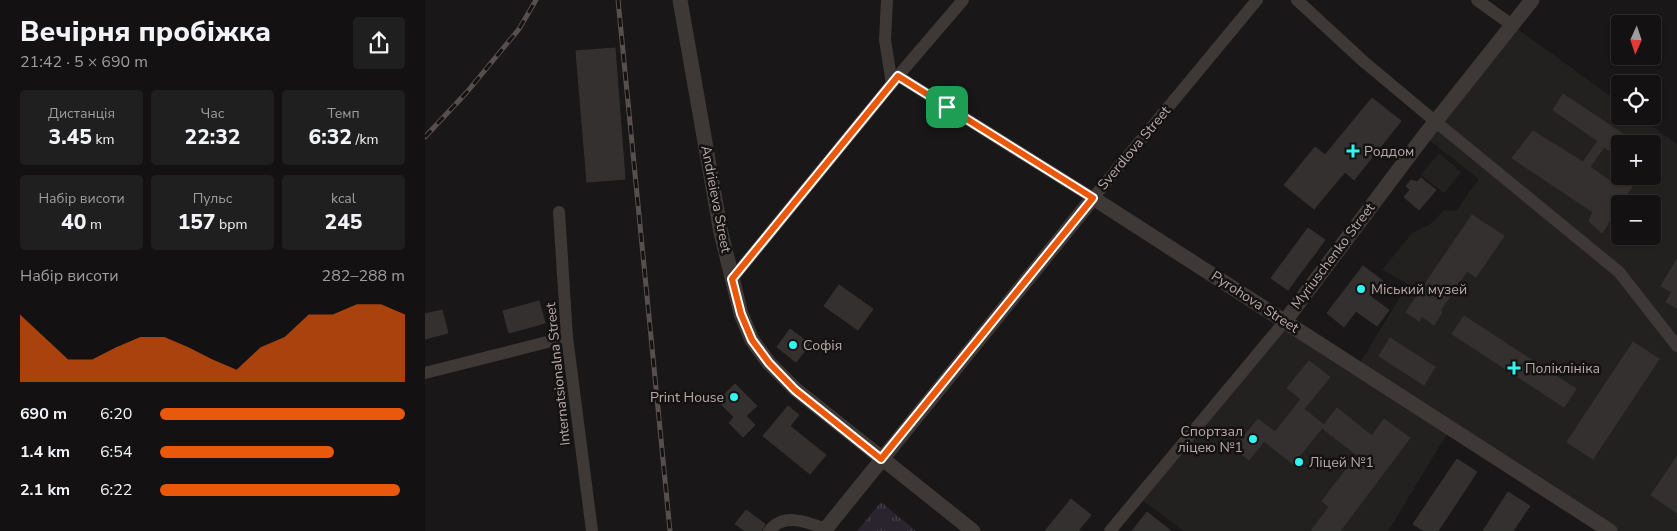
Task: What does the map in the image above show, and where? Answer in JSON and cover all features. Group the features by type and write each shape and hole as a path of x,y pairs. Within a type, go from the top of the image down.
{"street":[{"name":"Andrieieva Street","path":"681,0 721,233 741,314 752,340 769,363 795,390 973,531"},
{"path":"887,0 885,40 895,80"},
{"path":"732,279 963,0"},
{"name":"Sverdlova Street","path":"825,530 1093,198 1257,0"},
{"path":"1297,0 1363,61 1619,272 1677,346"},
{"path":"1477,0 1512,25"},
{"name":"Myriuschenko Street","path":"1110,531 1285,321 1436,122 1533,0"},
{"name":"Pyrohova Street","path":"895,80 1093,198 1610,531"},
{"name":"Internatsionalna Street","path":"559,212 567,337 592,531"},
{"path":"425,373 567,337"},
{"path":"769,531 772,527 787,520 803,521 825,530"}],"shaded area":[{"path":"1512,25 1611,96 1611,125 1651,125 1677,144 1677,531 1609,531 1450,429 1388,531 1184,531 1138,497 1287,327 1357,368 1408,284 1382,270 1412,233 1429,225 1444,210 1456,211 1479,179 1424,136"},
{"path":"1439,153 1461,172 1444,193 1421,175"}],"green space":[{"path":"881,502 916,531 857,531"}],"building":[{"path":"615,48 625,179 587,182 576,51"},
{"path":"1563,94 1624,135 1611,135 1611,151 1604,147 1590,167 1611,182 1611,185 1633,185 1627,195 1611,195 1611,219 1602,233 1589,221 1593,212 1512,158 1533,131 1583,162 1598,141 1553,110"},
{"name":"Роддом","path":"1372,98 1401,121 1354,180 1345,172 1314,209 1284,185 1315,147 1325,155"},
{"path":"1421,178 1436,190 1419,210 1404,197 1410,190 1406,186 1411,180 1417,182"},
{"path":"1472,215 1504,236 1476,277 1467,271 1440,311 1442,312 1434,325 1422,316 1419,321 1406,312"},
{"path":"1308,228 1325,240 1288,290 1271,278"},
{"path":"1677,259 1677,308 1666,302 1672,292 1661,286"},
{"name":"Міський музей","path":"1363,266 1383,281 1371,297 1389,310 1377,326 1356,311 1344,327 1327,313"},
{"path":"839,285 873,309 858,330 824,306"},
{"path":"539,301 545,323 509,333 503,311"},
{"path":"442,310 448,333 425,339 425,314"},
{"path":"1464,316 1576,389 1564,407 1452,334"},
{"name":"Софія","path":"790,329 810,344 796,362 777,347"},
{"path":"1390,338 1435,367 1424,385 1379,356"},
{"path":"1633,342 1659,359 1593,459 1567,442"},
{"path":"1309,361 1330,377 1304,409 1324,425 1337,408 1372,436 1384,419 1410,438 1340,531 1311,531 1329,507 1322,501 1357,455 1322,428 1293,464 1264,441 1249,460 1234,448 1258,419 1275,432 1301,399 1287,388"},
{"path":"735,384 757,406 746,416 755,425 743,437 729,423 734,417 718,401"},
{"path":"788,406 799,415 790,426 826,455 810,474 763,436"},
{"path":"1677,456 1677,513 1651,495"},
{"path":"1457,459 1477,472 1438,531 1424,531 1413,524"},
{"path":"1508,492 1530,506 1513,531 1483,531"},
{"path":"1071,499 1091,515 1078,531 1045,531"},
{"path":"746,510 765,524 761,531 745,531 735,524"},
{"path":"1147,512 1171,531 1132,531"}],"railway":[{"path":"425,137 467,92 519,29 536,0"},
{"path":"618,0 670,531"}],"place":[{"name":"Роддом","path":"1353,151"},
{"name":"Міський музей","path":"1361,289"},
{"name":"Софія","path":"793,345"},
{"name":"Поліклініка","path":"1514,368"},
{"name":"Print House","path":"734,397"},
{"name":"Спортзал ліцею №1","path":"1253,439"},
{"name":"Ліцей №1","path":"1299,462"}],"route":[{"path":"898,76 947,107 1093,198 881,459 795,390 769,363 752,340 741,314 732,279 898,76"}]}
